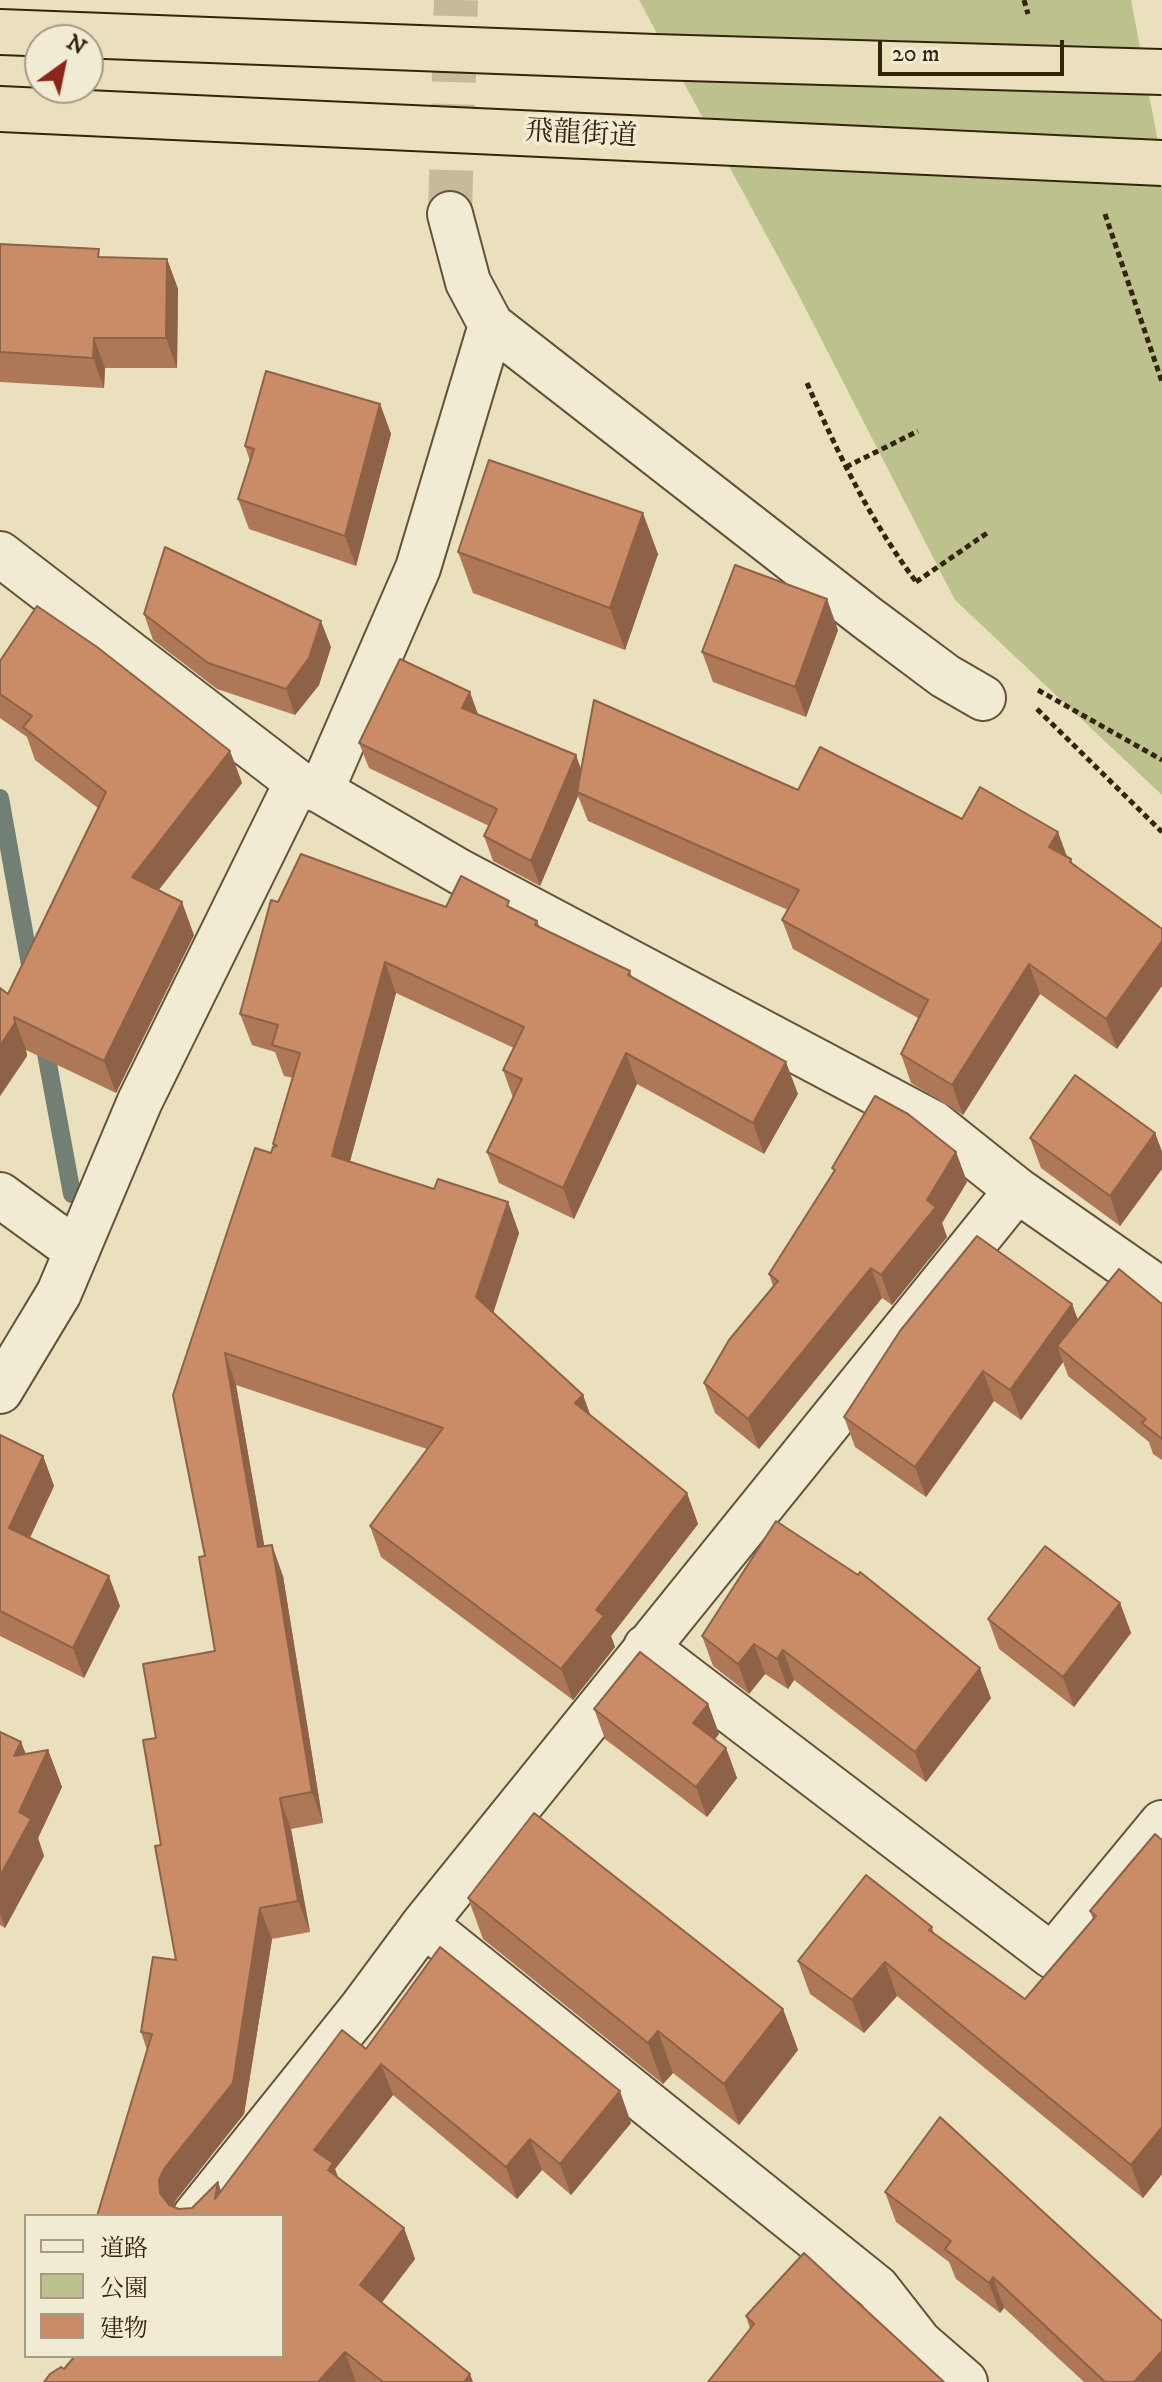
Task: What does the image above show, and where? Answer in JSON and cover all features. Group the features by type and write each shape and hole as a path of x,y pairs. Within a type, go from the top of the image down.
{"highway":[{"path":"0,32 654,57 1162,72"},
{"name":"飛龍街道","path":"0,109 1162,163"}],"street":[{"path":"450,214 468,282 491,325 877,625 945,676 983,698"},
{"path":"0,1391 59,1293 140,1101 309,787 418,568 491,325"},
{"path":"0,554 309,787 460,872 933,1123 1017,1190 1162,1291"},
{"path":"197,2214 361,2009 424,1924 1017,1190"},
{"path":"0,1195 77,1251"},
{"path":"646,1647 1052,1956 1162,1823"},
{"path":"424,1924 843,2259 877,2288 920,2343 965,2382"}],"path":[{"path":"846,467 918,431"},
{"path":"916,582 990,531"},
{"path":"1030,685 1162,760"}],"green space":[{"path":"639,0 1131,0 1162,163 1162,795 955,600 795,288"}],"building":[{"path":"0,244 99,249 98,257 167,259 166,338 94,338 93,358 0,352"},
{"path":"266,371 380,404 345,536 238,499 254,449 245,446"},
{"path":"489,460 643,513 610,608 458,552"},
{"path":"165,547 321,621 309,658 286,689 208,663 144,614"},
{"path":"735,565 827,599 795,687 702,652"},
{"path":"37,606 97,647 230,751 132,877 182,902 104,1061 14,1017 15,1023 0,1046 0,988 8,994 106,792 23,727 32,716 0,694 0,661"},
{"path":"400,659 470,692 462,708 576,755 531,861 484,836 497,809 359,743"},
{"path":"594,700 798,790 820,747 962,819 980,787 1058,832 1049,847 1071,859 1070,862 1162,929 1162,941 1106,1019 1029,964 952,1085 901,1054 928,1000 782,920 799,890 577,792"},
{"path":"301,854 446,907 461,876 509,901 507,906 537,921 535,925 630,971 628,975 786,1062 753,1123 626,1053 563,1188 487,1152 522,1079 503,1070 524,1027 385,962 332,1156 434,1189 438,1179 508,1202 476,1297 583,1395 575,1403 687,1493 596,1610 604,1616 561,1669 370,1526 443,1428 225,1353 258,1547 272,1545 312,1792 280,1798 298,1901 260,1908 233,2083 164,2169 159,2180 160,2193 169,2205 179,2209 192,2208 218,2182 215,2199 342,2030 366,2049 440,1947 620,2091 560,2164 530,2139 506,2167 381,2064 314,2150 333,2163 328,2170 404,2228 360,2285 470,2374 464,2382 383,2382 345,2352 318,2382 44,2382 50,2374 61,2367 64,2369 73,2358 284,2358 284,2214 98,2214 152,2034 141,2032 153,1957 176,1960 155,1846 161,1845 143,1740 156,1738 143,1664 215,1651 199,1557 205,1556 173,1395 255,1148 271,1153 277,1146 273,1144 300,1053 272,1045 278,1025 240,1014 271,900 278,902"},
{"path":"1075,1075 1155,1133 1110,1196 1030,1138"},
{"path":"875,1096 908,1114 956,1152 927,1200 936,1207 881,1275 871,1268 748,1419 704,1383 729,1340 778,1281 769,1274 835,1170 832,1168"},
{"path":"977,1236 1072,1304 1010,1390 983,1371 915,1467 844,1417 900,1331"},
{"path":"1119,1269 1162,1304 1162,1439 1142,1423 1146,1419 1057,1346"},
{"path":"0,1435 43,1456 9,1528 109,1576 73,1648 0,1611"},
{"path":"776,1521 858,1575 860,1572 980,1668 915,1752 783,1650 777,1659 754,1644 738,1664 702,1636"},
{"path":"1045,1546 1120,1603 1063,1677 988,1619"},
{"path":"640,1652 708,1704 693,1723 726,1748 696,1787 594,1709"},
{"path":"0,1732 21,1742 14,1756 48,1750 19,1812 31,1819 0,1876"},
{"path":"534,1813 783,2009 724,2084 658,2031 648,2043 468,1898"},
{"path":"1155,1834 1162,1840 1162,2127 1131,2165 885,1962 852,2000 798,1961 866,1875 932,1927 929,1930 1025,1999 1096,1916 1090,1911"},
{"path":"940,2117 1162,2321 1162,2351 1134,2382 1105,2382 993,2277 989,2283 945,2249 951,2241 885,2192"},
{"path":"804,2253 944,2382 708,2382 754,2324 746,2316"}],"waterway":[{"path":"0,798 32,976"},
{"path":"43,1037 72,1194"}],"tunnel":[{"path":"450,214 456,0"}]}
